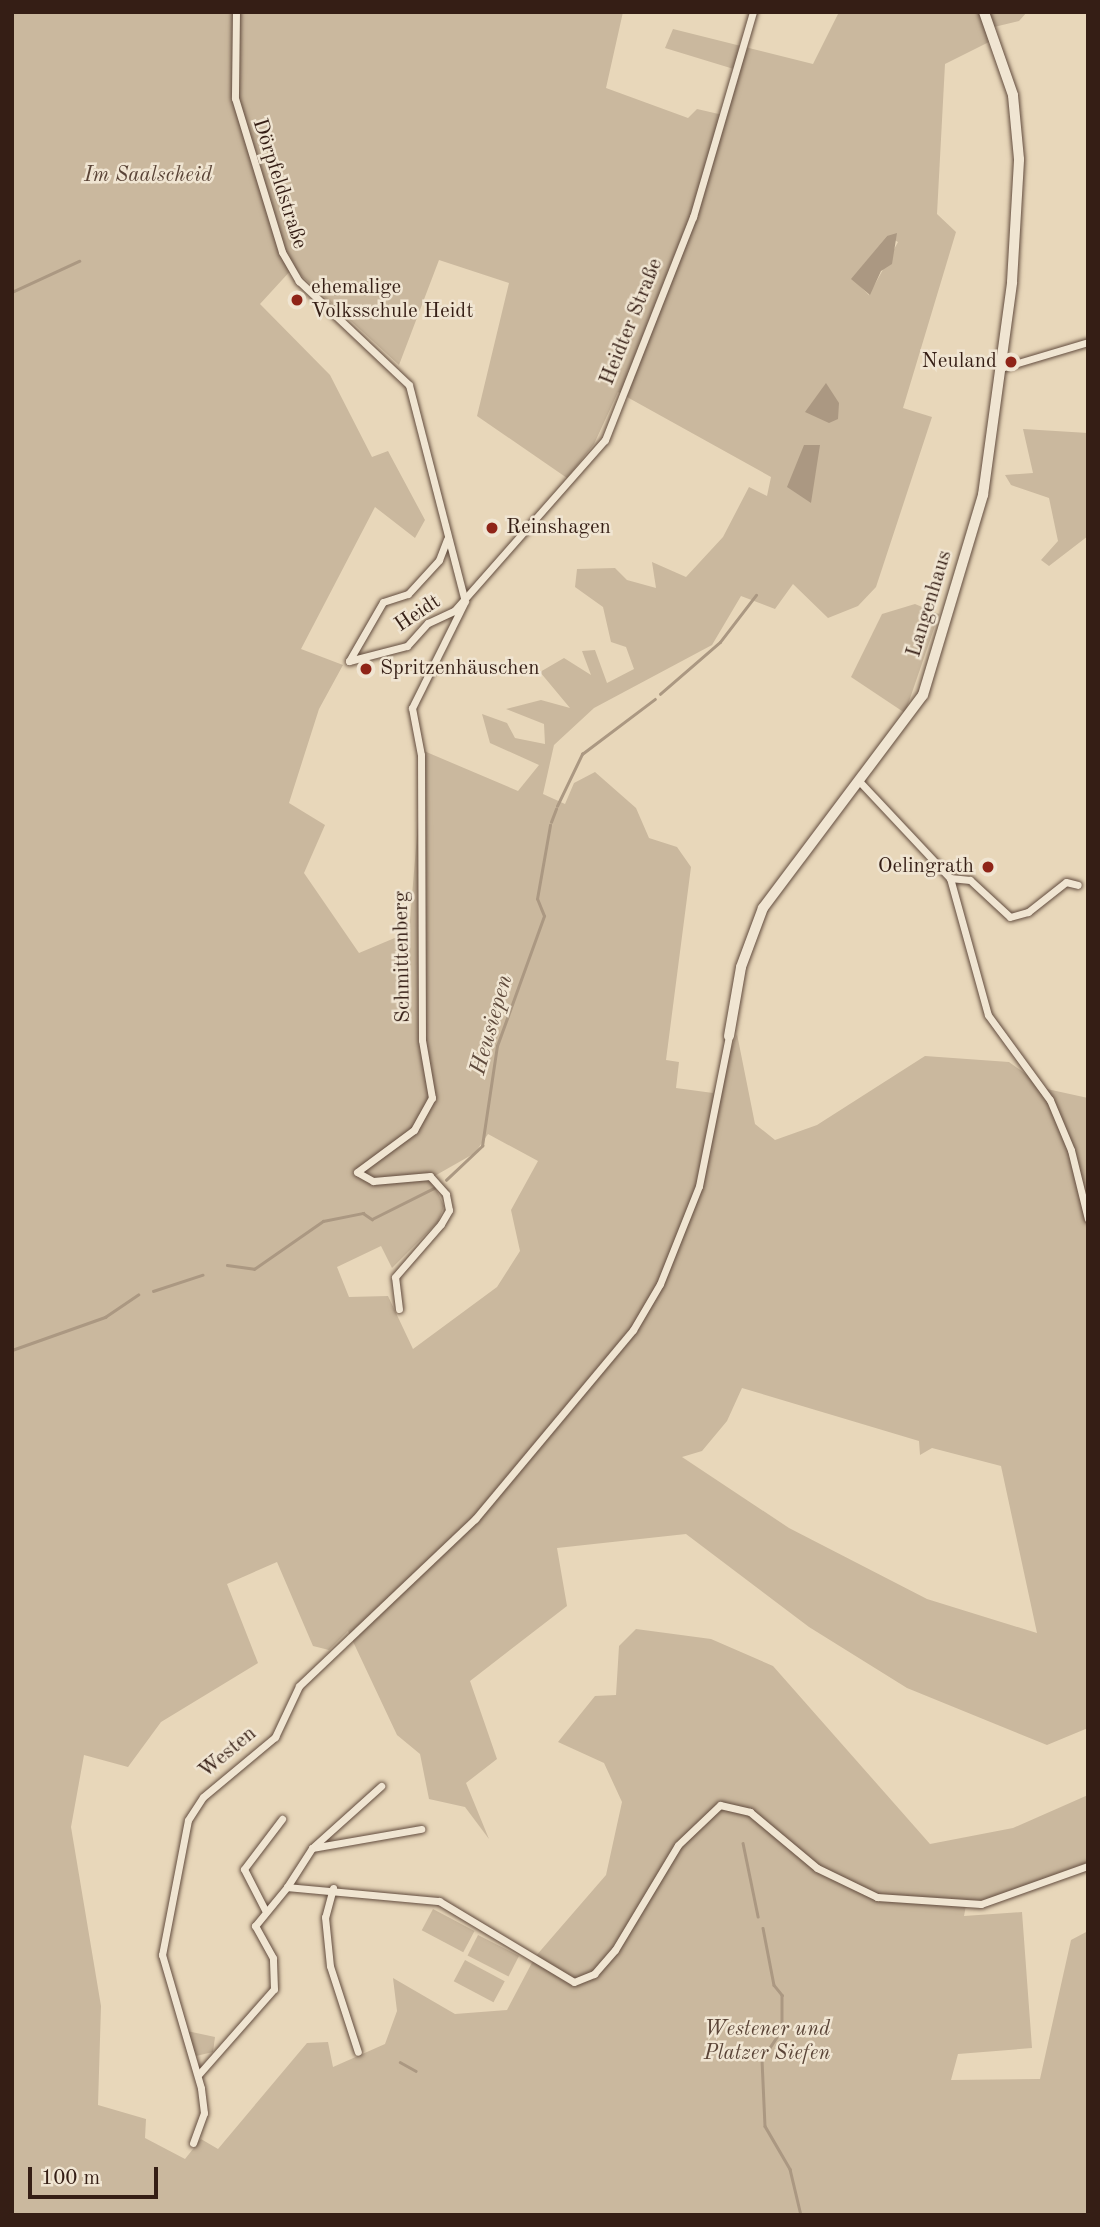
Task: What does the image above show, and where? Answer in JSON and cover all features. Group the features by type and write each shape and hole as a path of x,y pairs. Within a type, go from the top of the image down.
{"street":[{"name":"Dörpfeldstraße","path":"236,12 235,98 282,252 299,281 408,385 464,601"},
{"name":"Heidter Straße","path":"464,601 605,440 693,217 753,12"},
{"name":"Langenhaus","path":"716,1116 741,967 763,908 923,695 983,495 1001,369 1019,127 999,50 984,12"},
{"path":"1001,369 1088,342"},
{"name":"Heidt","path":"447,539 439,559 408,594 383,602 349,662 407,646 464,601"},
{"name":"Heidt","path":"412,708 464,601"},
{"name":"Schmittenberg","path":"399,1309 395,1277 441,1224 449,1206 446,1194 430,1176 373,1181 357,1172 415,1130 432,1098 422,1040 420,731 412,708"},
{"path":"858,780 950,878 988,1015 1050,1100 1071,1150 1088,1219"},
{"path":"950,878 970,880 1010,917 1034,908 1066,882 1078,885"},
{"name":"Westen","path":"193,2143 204,2113 199,2074 166,1985 162,1955 188,1820 203,1797 275,1737 299,1686 495,1492 567,1414 652,1301 699,1186 716,1116"},
{"path":"199,2074 274,1989 274,1958 255,1926 265,1910 287,1887 312,1848 381,1786"},
{"path":"287,1887 333,1888 429,1897 528,1953 567,1981 594,1974 640,1916 678,1845 720,1805 750,1812 817,1868 861,1892 933,1901 991,1902 1088,1866"},
{"path":"265,1910 244,1868 282,1819"},
{"path":"312,1848 421,1829"},
{"path":"333,1888 324,1917 330,1966 358,2052"}],"green space":[{"path":"12,12 623,12 606,88 688,118 697,109 723,115 737,70 665,48 673,29 813,64 839,12 1027,12 1019,21 994,27 989,42 945,64 937,214 956,232 903,408 932,417 876,587 858,606 828,618 793,584 775,609 741,596 712,645 594,708 554,745 543,794 565,804 574,783 595,772 636,808 649,838 677,847 691,867 666,1060 679,1062 676,1088 713,1093 737,1034 755,1124 775,1140 817,1125 925,1056 1009,1062 1047,1089 1088,1098 1088,1728 1047,1745 907,1688 809,1627 686,1534 557,1548 567,1606 470,1681 497,1759 466,1783 489,1839 465,1807 429,1799 420,1754 397,1735 348,1631 329,1650 313,1646 277,1562 227,1584 258,1663 161,1722 128,1767 84,1755 71,1827 101,2006 98,2105 146,2119 145,2138 185,2159 201,2139 218,2149 307,2043 328,2042 333,2067 385,2044 397,2011 393,1978 455,2014 507,2010 535,1957 606,1875 622,1802 604,1763 558,1742 595,1696 616,1695 619,1646 636,1629 711,1639 773,1666 930,1844 1013,1828 1088,1795 1088,1862 988,1900 967,1900 964,1916 1022,1912 1032,2048 958,2054 951,2080 1040,2079 1071,1940 1088,1931 1088,2215 12,2215","holes":["887,236 898,242 869,295 857,283 860,269","439,260 509,283 477,416 567,478 594,444 618,392 771,477 767,496 749,487 723,537 686,577 652,562 656,588 627,580 615,568 577,569 575,587 603,607 611,642 626,647 634,669 607,683 595,650 582,651 591,675 564,658 540,672 570,708 541,700 506,709 544,724 545,744 515,738 507,723 482,714 490,743 539,765 518,791 424,751 409,932 359,953 304,873 325,825 289,803 319,709 343,665 301,649 375,507 415,538 425,520 388,451 372,457 330,375 260,304 293,268 399,365","488,1134 538,1161 511,1210 520,1251 497,1287 413,1349 388,1296 349,1297 337,1267 381,1246 392,1268 438,1222 444,1206 431,1178 475,1153","742,1388 919,1441 920,1455 932,1448 1001,1466 1037,1633 927,1599 789,1528 682,1457 702,1451 727,1421"]},
{"path":"1023,429 1088,433 1088,536 1049,566 1041,560 1058,541 1049,498 1011,485 1005,475 1033,473"},
{"path":"915,604 939,614 905,713 851,677 882,614"},
{"path":"433,1909 474,1931 463,1952 422,1930"},
{"path":"478,1935 519,1956 509,1976 468,1955"},
{"path":"465,1960 505,1981 493,2002 454,1981"},
{"path":"187,2031 215,2037 213,2052 196,2056"}],"shaded area":[{"path":"897,233 892,264 881,271 870,295 851,279 887,236"},
{"path":"826,383 839,403 838,419 829,423 805,412"},
{"path":"804,445 820,445 811,503 787,487"}],"waterway":[{"path":"12,292 79,261"},
{"name":"Heusiepen","path":"660,694 720,642 756,595"},
{"name":"Heusiepen","path":"557,806 582,754 655,699"},
{"name":"Heusiepen","path":"551,822 556,809"},
{"name":"Heusiepen","path":"446,1180 482,1146 497,1046 544,916 537,899 550,825"},
{"name":"Heusiepen","path":"227,1265 254,1269 323,1221 363,1213 372,1219 434,1188"},
{"name":"Heusiepen","path":"153,1291 202,1275"},
{"name":"Heusiepen","path":"12,1350 105,1317 138,1295"},
{"path":"743,1843 758,1916"},
{"path":"763,1928 774,1985 782,1995 782,2030 762,2060 765,2126 790,2169 801,2215"},
{"path":"400,2062 416,2071"}],"place":[{"name":"ehemalige Volksschule Heidt","path":"297,300"},
{"name":"Neuland","path":"1011,362"},
{"name":"Reinshagen","path":"492,528"},
{"name":"Spritzenhäuschen","path":"366,669"},
{"name":"Oelingrath","path":"988,867"}],"park label":[{"name":"Im Saalscheid","path":"148,176"},
{"name":"Westener und Platzer Siefen","path":"767,2042"}]}
